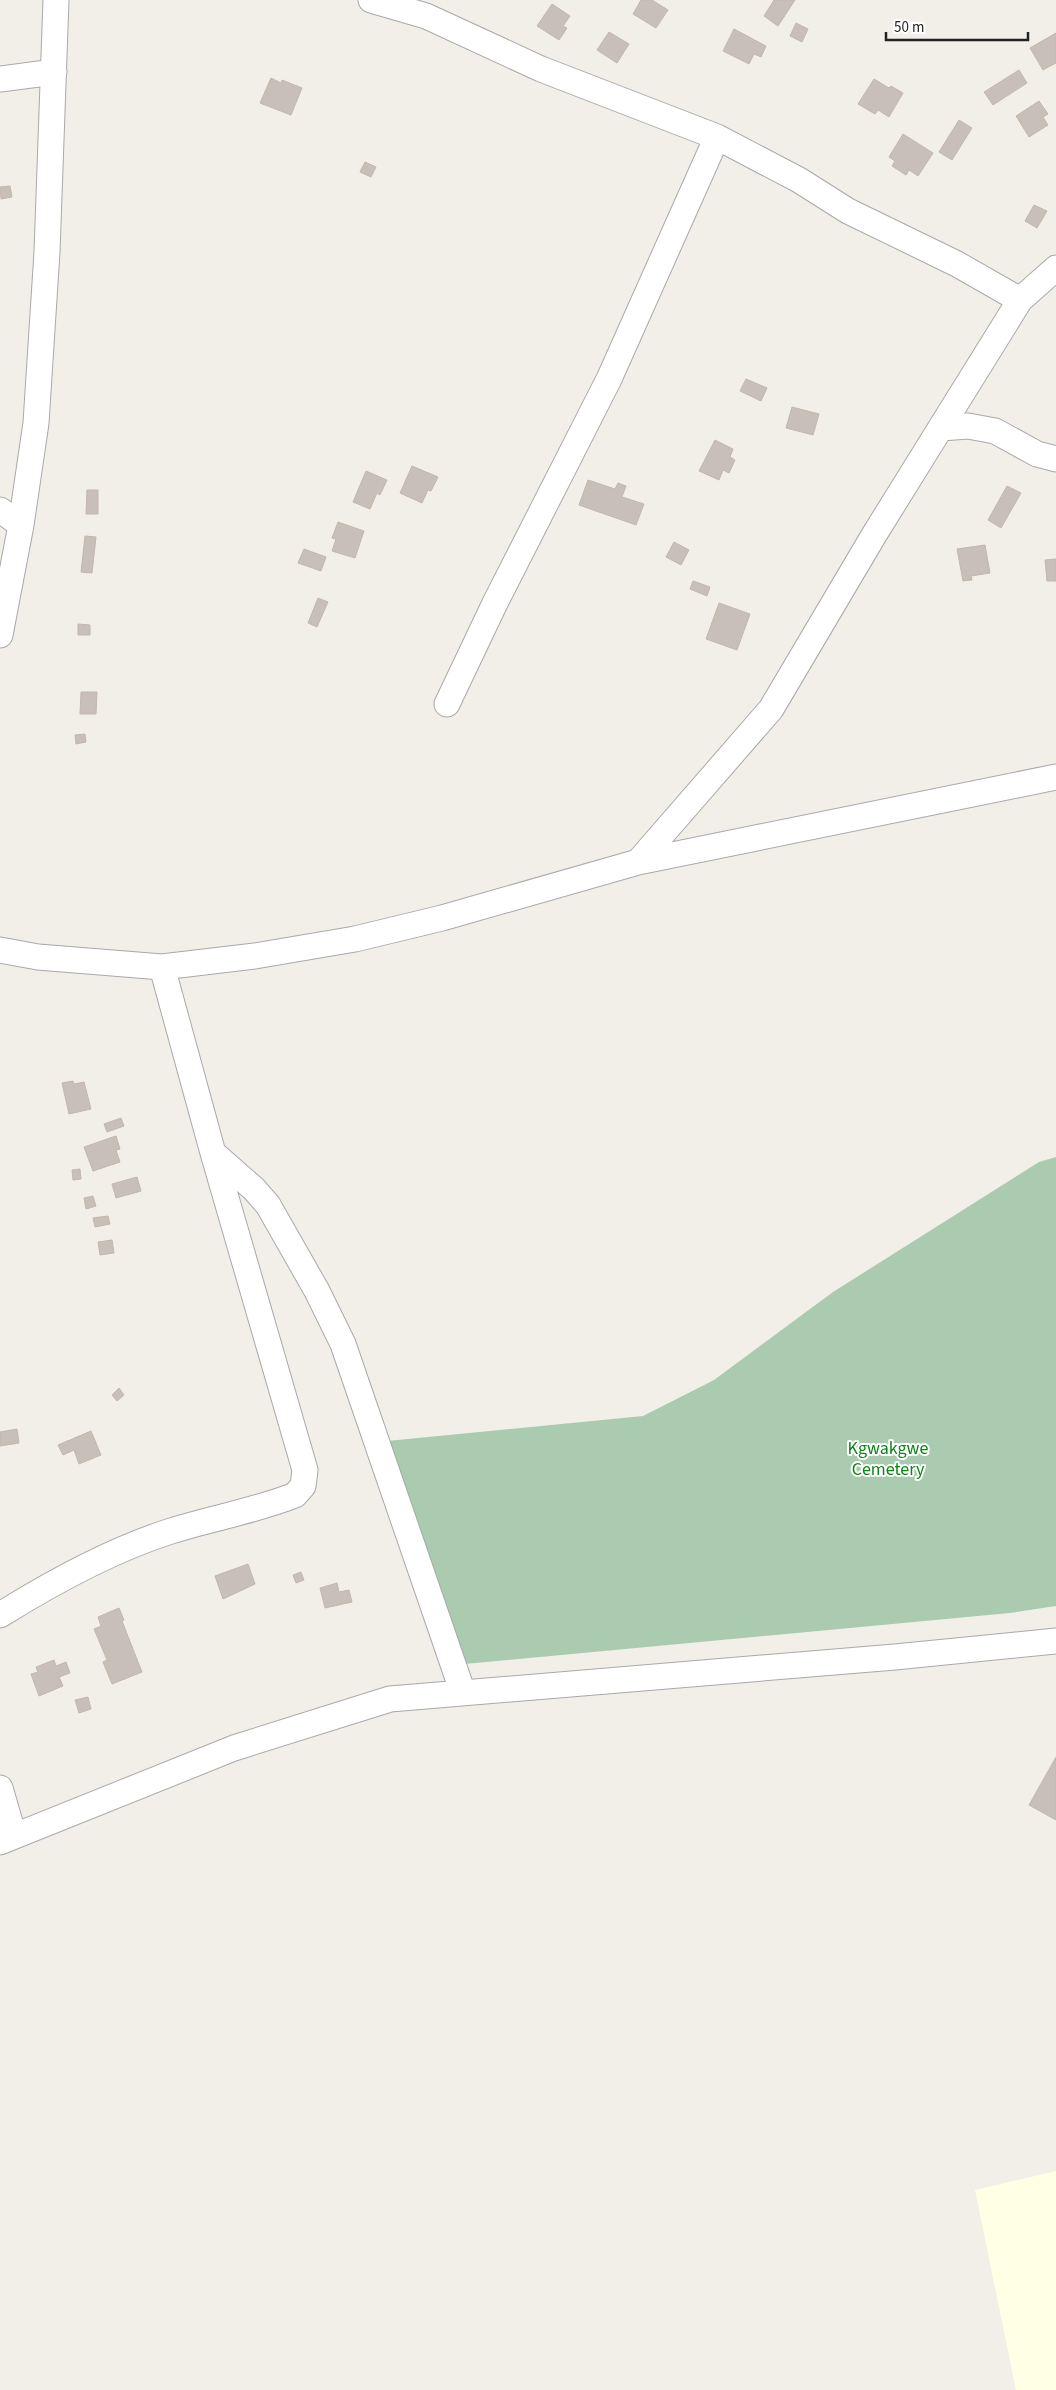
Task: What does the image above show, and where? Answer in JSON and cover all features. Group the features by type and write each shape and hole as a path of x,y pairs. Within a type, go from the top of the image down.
{"street":[{"path":"0,635 21,524 36,423 47,252 56,0"},
{"path":"371,0 430,8 541,69 717,137 799,180 848,211 957,264 1020,300"},
{"path":"0,79 54,72"},
{"path":"447,704 495,603 609,379 717,137"},
{"path":"638,862 771,709 874,535 1020,300 1056,268"},
{"path":"941,428 968,426 995,431 1036,454 1056,459"},
{"path":"0,510 21,524"},
{"path":"0,950 38,957 162,967 255,956 355,939 442,918 638,862 1056,777"},
{"path":"0,1615 29,1597 105,1558 170,1531 282,1501 295,1495 303,1486 305,1470 213,1153 162,967"},
{"path":"213,1153 254,1189 268,1205 317,1291 343,1344 463,1693"},
{"path":"0,1788 7,1839 244,1746 390,1700 895,1657 1056,1641"}],"shaded area":[{"path":"1056,2171 1056,2390 1016,2390 975,2190"}],"green space":[{"name":"Kgwakgwe Cemetery","path":"1056,1157 1056,1606 1010,1613 454,1665 377,1442 643,1416 714,1380 833,1292 1039,1162"}],"building":[{"path":"641,0 652,0 668,10 656,28 633,14"},
{"path":"774,0 795,0 778,26 764,16"},
{"path":"552,4 570,16 563,26 567,28 559,40 537,26"},
{"path":"796,23 808,29 802,42 790,36"},
{"path":"734,29 766,46 761,57 754,54 749,64 723,51"},
{"path":"609,32 629,44 617,63 597,50"},
{"path":"1056,33 1056,63 1043,70 1030,48"},
{"path":"1019,70 1027,83 993,105 984,92"},
{"path":"271,78 281,83 282,80 302,88 291,115 260,103"},
{"path":"874,79 889,88 891,86 903,93 889,117 878,110 875,114 858,104"},
{"path":"1039,101 1048,114 1043,117 1048,125 1029,137 1016,116"},
{"path":"959,120 972,128 952,160 939,152"},
{"path":"903,134 933,153 918,176 909,170 906,175 892,166 895,161 889,157"},
{"path":"365,162 376,167 371,177 360,172"},
{"path":"10,186 12,197 1,199 0,187"},
{"path":"1034,205 1047,211 1037,228 1025,221"},
{"path":"746,379 767,388 761,401 740,391"},
{"path":"792,407 819,414 813,435 786,428"},
{"path":"715,440 733,449 730,457 735,460 729,473 723,470 719,480 699,471"},
{"path":"412,466 438,477 431,491 428,490 422,503 400,493"},
{"path":"366,471 387,480 380,495 377,493 370,509 353,502"},
{"path":"588,480 615,489 618,483 626,486 622,497 644,504 636,525 579,505"},
{"path":"1007,486 1021,493 1001,528 988,520"},
{"path":"87,490 98,490 98,514 86,514"},
{"path":"338,522 364,531 355,558 332,551 336,539 332,538"},
{"path":"85,536 96,537 92,573 81,572"},
{"path":"674,542 689,550 681,565 666,557"},
{"path":"985,545 990,573 971,576 972,580 963,581 957,549"},
{"path":"304,549 326,557 321,571 298,563"},
{"path":"1056,559 1056,581 1047,581 1045,560"},
{"path":"693,581 710,587 707,596 690,589"},
{"path":"318,598 328,602 317,627 308,623"},
{"path":"719,603 750,614 737,650 706,639"},
{"path":"78,624 90,625 90,635 78,635"},
{"path":"81,692 97,692 96,714 80,714"},
{"path":"85,734 86,742 76,744 75,735"},
{"path":"73,1081 74,1084 84,1082 91,1109 69,1114 62,1083"},
{"path":"121,1118 124,1126 107,1132 104,1124"},
{"path":"116,1136 120,1149 116,1150 120,1162 93,1171 84,1147"},
{"path":"80,1169 81,1179 73,1180 72,1170"},
{"path":"137,1177 141,1191 116,1198 112,1184"},
{"path":"93,1196 96,1206 86,1209 84,1198"},
{"path":"108,1216 110,1224 95,1227 93,1218"},
{"path":"112,1240 114,1253 100,1255 98,1242"},
{"path":"119,1388 124,1395 117,1401 112,1395"},
{"path":"17,1429 19,1443 0,1446 0,1432"},
{"path":"91,1431 101,1455 79,1464 74,1450 63,1455 58,1445"},
{"path":"248,1564 255,1584 223,1599 215,1576"},
{"path":"301,1572 304,1580 296,1583 293,1575"},
{"path":"337,1583 339,1592 349,1590 352,1602 325,1608 320,1588"},
{"path":"119,1608 124,1620 122,1621 142,1672 112,1684 103,1662 107,1660 94,1629 101,1626 98,1617"},
{"path":"54,1660 56,1666 66,1662 70,1673 59,1677 63,1686 39,1696 31,1674 38,1672 36,1667"},
{"path":"88,1697 91,1709 79,1713 75,1700"},
{"path":"1056,1757 1056,1820 1029,1805"}]}
